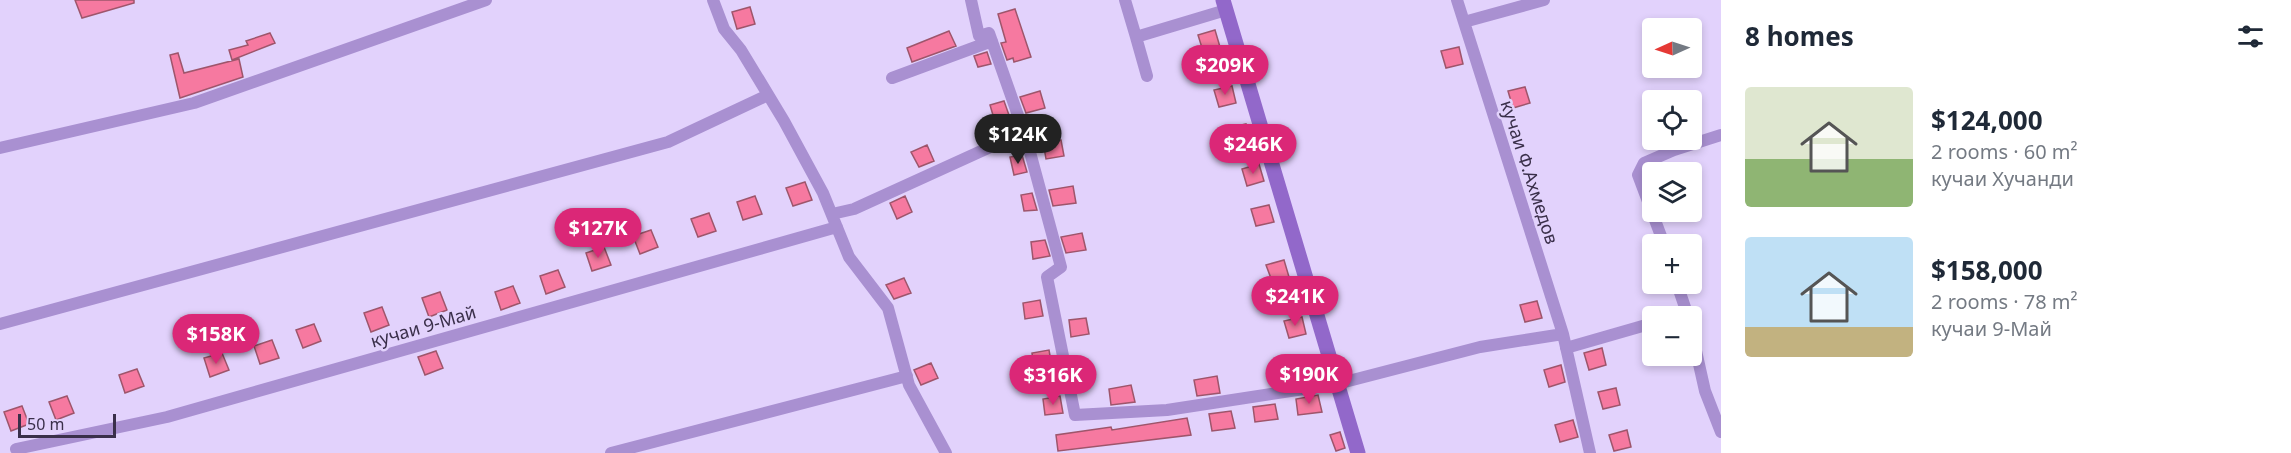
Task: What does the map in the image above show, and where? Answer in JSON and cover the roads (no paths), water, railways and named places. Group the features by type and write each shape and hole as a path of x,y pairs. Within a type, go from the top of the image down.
{"street":[{"path":"0,148 194,103 486,0"},
{"path":"713,0 724,28 741,50 824,193 849,257 888,308 909,385 946,453"},
{"path":"970,0 979,36 989,33 1027,141 1061,267 1047,277 1075,415 1167,410 1337,384 1480,347 1563,334"},
{"path":"1125,0 1147,76"},
{"name":"кучаи Ф.Ахмедов","path":"1457,0 1563,334 1590,453"},
{"path":"1464,22 1544,0"},
{"path":"1136,37 1225,5 1358,453"},
{"path":"892,78 992,41"},
{"path":"0,324 668,142 768,95"},
{"path":"1660,234 1638,175 1644,164 1674,150 1721,135"},
{"path":"832,214 854,209 999,143 1027,141"},
{"name":"кучаи 9-Май","path":"16,449 166,417 837,227"},
{"path":"1566,348 1642,326"},
{"path":"1699,366 1705,391 1721,432"},
{"path":"611,453 907,376"}]}
